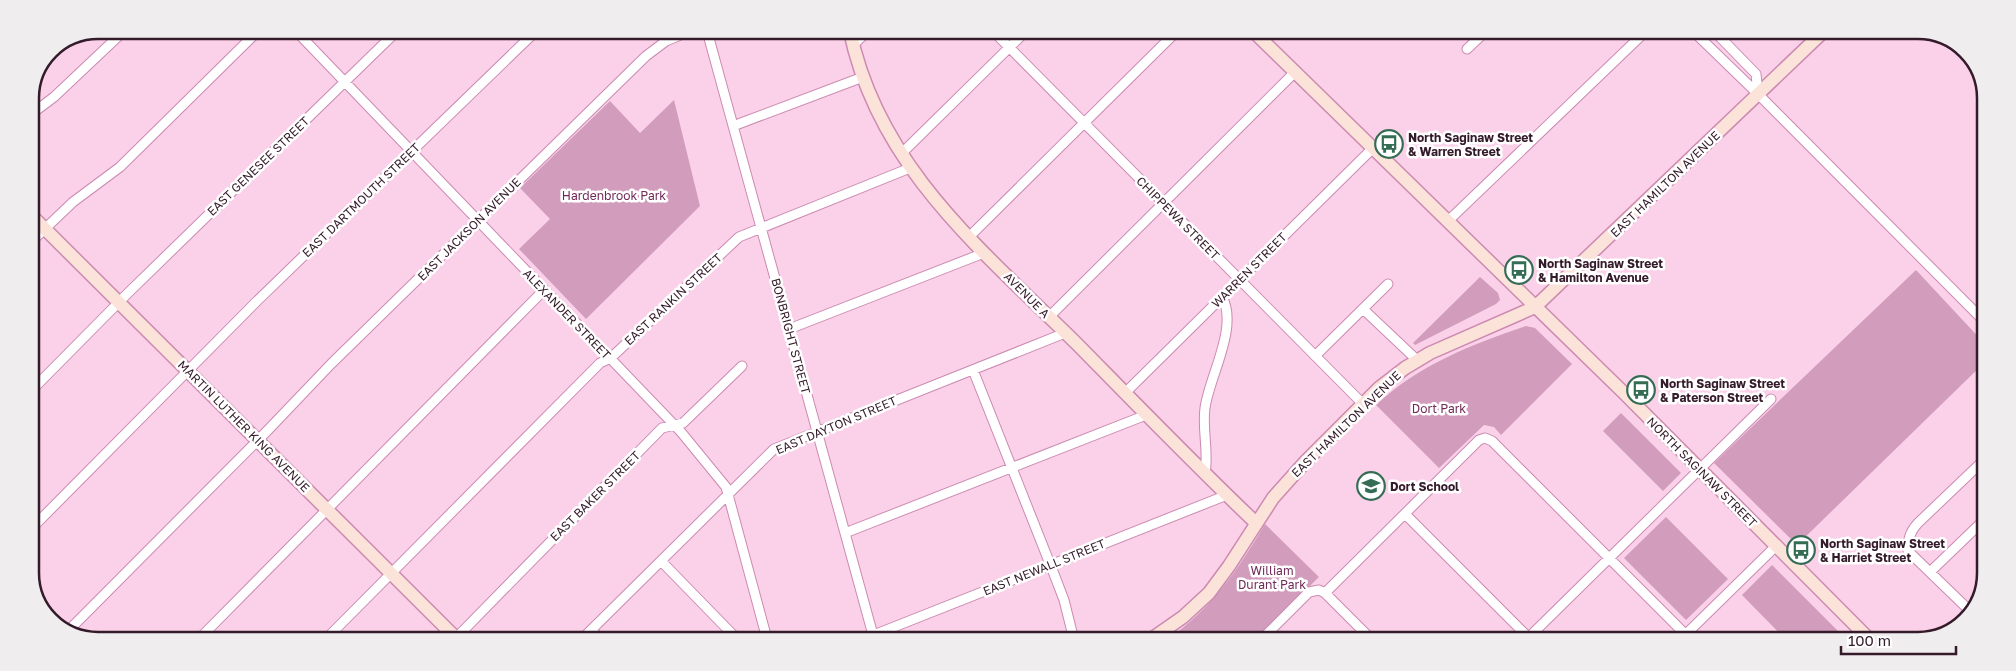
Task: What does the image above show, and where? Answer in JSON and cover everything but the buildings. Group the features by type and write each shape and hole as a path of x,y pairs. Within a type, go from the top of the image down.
{"street":[{"path":"39,109 116,39"},
{"path":"39,234 73,202 116,171 250,39"},
{"name":"ALEXANDER STREET","path":"303,39 673,425 726,487 765,632"},
{"name":"EAST GENESEE STREET","path":"39,383 119,302 389,39"},
{"name":"EAST DARTMOUTH STREET","path":"39,521 411,150 528,39"},
{"name":"EAST JACKSON AVENUE","path":"72,626 331,364 646,56 671,39"},
{"name":"BONBRIGHT STREET","path":"709,39 816,432 874,632"},
{"name":"AVENUE A","path":"852,39 874,106 901,154 930,194 984,253 1256,523"},
{"path":"853,46 860,39"},
{"name":"CHIPPEWA STREET","path":"1001,39 1364,404"},
{"path":"901,154 1018,39"},
{"path":"969,237 1169,39"},
{"name":"NORTH SAGINAW STREET","path":"1261,39 1700,469 1858,632"},
{"path":"1466,49 1477,39"},
{"path":"1448,221 1638,39"},
{"path":"1701,39 1977,314"},
{"path":"1722,39 1756,74 1758,94"},
{"name":"EAST HAMILTON AVENUE","path":"1161,632 1183,617 1208,593 1229,566 1256,523 1283,486 1393,377 1417,360 1447,345 1535,307 1816,39"},
{"path":"1049,317 1296,72"},
{"path":"733,126 863,76"},
{"name":"WARREN STREET","path":"1125,393 1373,148"},
{"name":"EAST RANKIN STREET","path":"333,632 600,362 609,359 739,237 910,168"},
{"name":"MARTIN LUTHER KING AVENUE","path":"39,222 449,632"},
{"path":"789,329 984,253"},
{"path":"1315,356 1388,284"},
{"path":"206,632 544,290"},
{"path":"1205,473 1207,465 1203,431 1205,407 1226,330 1227,305 1222,297"},
{"path":"1363,309 1417,360"},
{"name":"EAST DAYTON STREET","path":"591,630 774,449 1065,333"},
{"name":"EAST BAKER STREET","path":"463,632 662,428 683,422 742,366"},
{"path":"973,370 1064,600 1072,632"},
{"path":"1536,632 1608,558 1771,399"},
{"path":"845,533 1146,415"},
{"path":"1269,632 1310,592 1322,591 1405,514 1479,440 1485,438 1492,441 1679,632"},
{"path":"1966,607 1908,550 1908,538 1913,528 1977,467"},
{"name":"EAST NEWALL STREET","path":"887,632 1049,565 1227,495"},
{"path":"1405,514 1520,632"},
{"path":"1930,572 1977,527"},
{"path":"1693,632 1776,546"},
{"path":"661,561 729,632"},
{"path":"1322,591 1364,632"}],"green space":[{"name":"Hardenbrook Park","path":"674,100 700,206 586,319 519,249 550,219 520,188 610,101 640,133"},
{"path":"1916,270 1977,335 1977,370 1797,545 1714,463"},
{"path":"1480,277 1498,293 1500,300 1496,304 1415,345 1413,343"},
{"name":"Dort Park","path":"1526,326 1535,328 1572,364 1501,435 1494,427 1484,425 1439,468 1376,405 1392,391 1427,368 1486,340"},
{"path":"1621,413 1681,473 1663,491 1603,431"},
{"path":"1666,517 1728,579 1686,620 1624,558"},
{"name":"William Durant Park","path":"1265,524 1319,577 1263,632 1177,632 1198,615 1211,601 1234,573"},
{"path":"1772,565 1839,632 1778,632 1742,595"}],"place":[{"name":"North Saginaw Street & Warren Street","path":"1389,144"},
{"name":"North Saginaw Street & Hamilton Avenue","path":"1519,270"},
{"name":"North Saginaw Street & Paterson Street","path":"1641,390"},
{"name":"Dort School","path":"1371,486"},
{"name":"North Saginaw Street & Harriet Street","path":"1801,550"}]}
